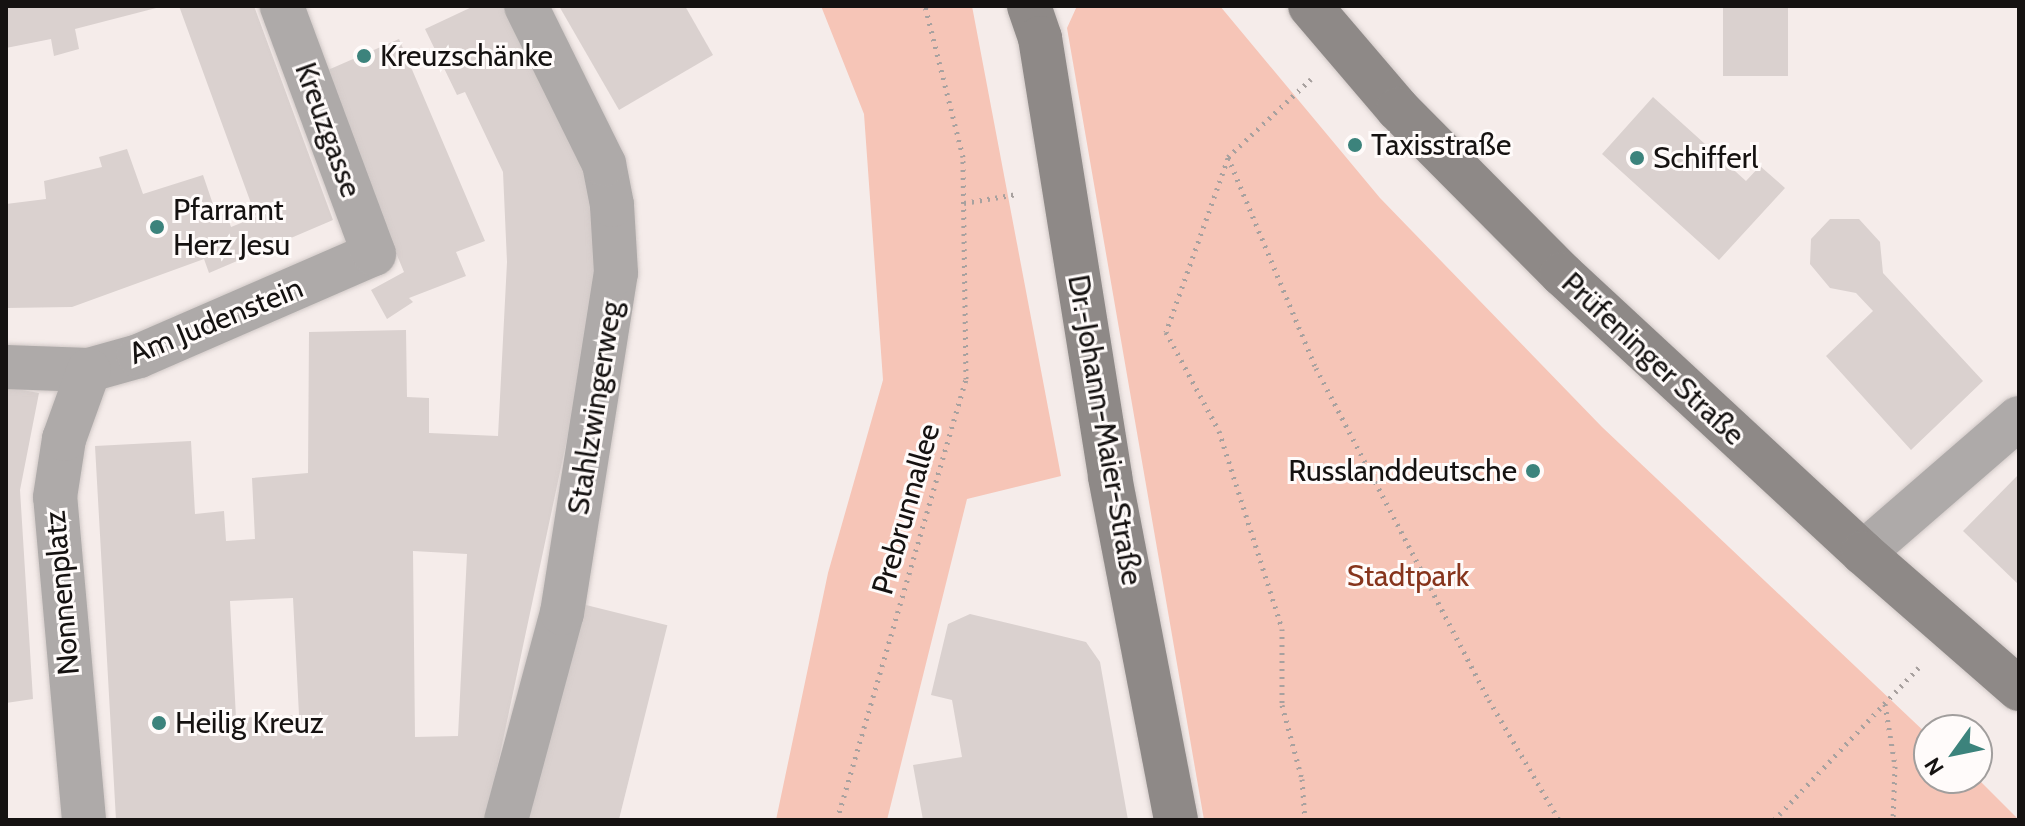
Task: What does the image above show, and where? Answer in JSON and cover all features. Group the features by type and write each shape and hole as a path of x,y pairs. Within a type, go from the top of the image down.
{"street":[{"name":"Kreuzgasse","path":"282,6 374,254"},
{"name":"Stahlzwingerweg","path":"506,820 562,613 616,273 612,205 604,164 526,6"},
{"name":"Prüfeninger Straße","path":"1310,6 1398,109 1562,274 1863,553 2019,689"},
{"name":"Dr.-Johann-Maier-Straße","path":"1039,17 1110,477 1176,820"},
{"name":"Am Judenstein","path":"6,367 89,370 178,343 374,254"},
{"name":"Nonnenplatz","path":"84,820 55,497 64,439 89,370"},
{"path":"1863,553 2019,418"}],"path":[{"name":"Prebrunnallee","path":"837,820 966,379 963,157 925,6"},
{"path":"1305,820 1302,779 1282,705 1282,629 1219,431 1166,332 1228,157 1346,48"},
{"path":"1228,157 1316,368 1489,700 1559,820"},
{"path":"964,203 1026,193"},
{"path":"1774,820 1953,631"},
{"path":"1885,704 1895,766 1893,820"}],"green space":[{"path":"821,6 972,6 1061,476 967,499 887,820 776,820 828,573 883,380 864,114"},
{"name":"Stadtpark","path":"1077,6 1220,6 1380,198 1602,427 1913,721 1913,794 1993,794 2019,820 1204,820 1067,28"}],"building":[{"path":"6,6 160,7 75,29 79,49 54,56 51,39 6,48"},
{"path":"179,6 254,6 333,220 209,273 204,259 72,307 6,308 6,204 46,199 44,181 102,167 99,157 127,149 143,194 203,175 217,216 226,213 231,227 256,217"},
{"path":"474,6 513,6 592,174 597,258 587,345 486,820 116,820 95,446 191,441 195,514 224,511 226,541 255,539 252,478 308,473 309,332 406,330 407,397 429,398 429,433 498,436 507,262 503,172 465,92 457,95 425,29","holes":["413,551 467,554 458,736 415,737","293,598 299,715 236,718 230,601"]},
{"path":"559,6 685,6 713,55 619,110"},
{"path":"1723,6 1788,6 1788,76 1723,76"},
{"path":"399,39 485,241 456,252 466,276 409,298 413,302 387,319 371,290 404,272 321,73"},
{"path":"1653,97 1746,181 1760,166 1785,188 1719,260 1602,154"},
{"path":"1830,219 1859,219 1880,242 1883,273 1983,381 1911,450 1826,356 1873,311 1856,293 1830,288 1810,264 1811,239"},
{"path":"6,387 39,393 20,490 33,699 6,703"},
{"path":"2019,474 2019,585 1963,531"},
{"path":"582,604 667,625 619,820 528,820"},
{"path":"970,614 1086,642 1100,662 1128,820 923,820 913,765 962,757 952,700 931,695 948,624"}],"place":[{"name":"Kreuzschänke","path":"364,56"},
{"name":"Taxisstraße","path":"1355,145"},
{"name":"Schifferl","path":"1637,158"},
{"name":"Pfarramt Herz Jesu","path":"157,227"},
{"name":"Russlanddeutsche","path":"1533,471"},
{"name":"Heilig Kreuz","path":"159,723"}]}
